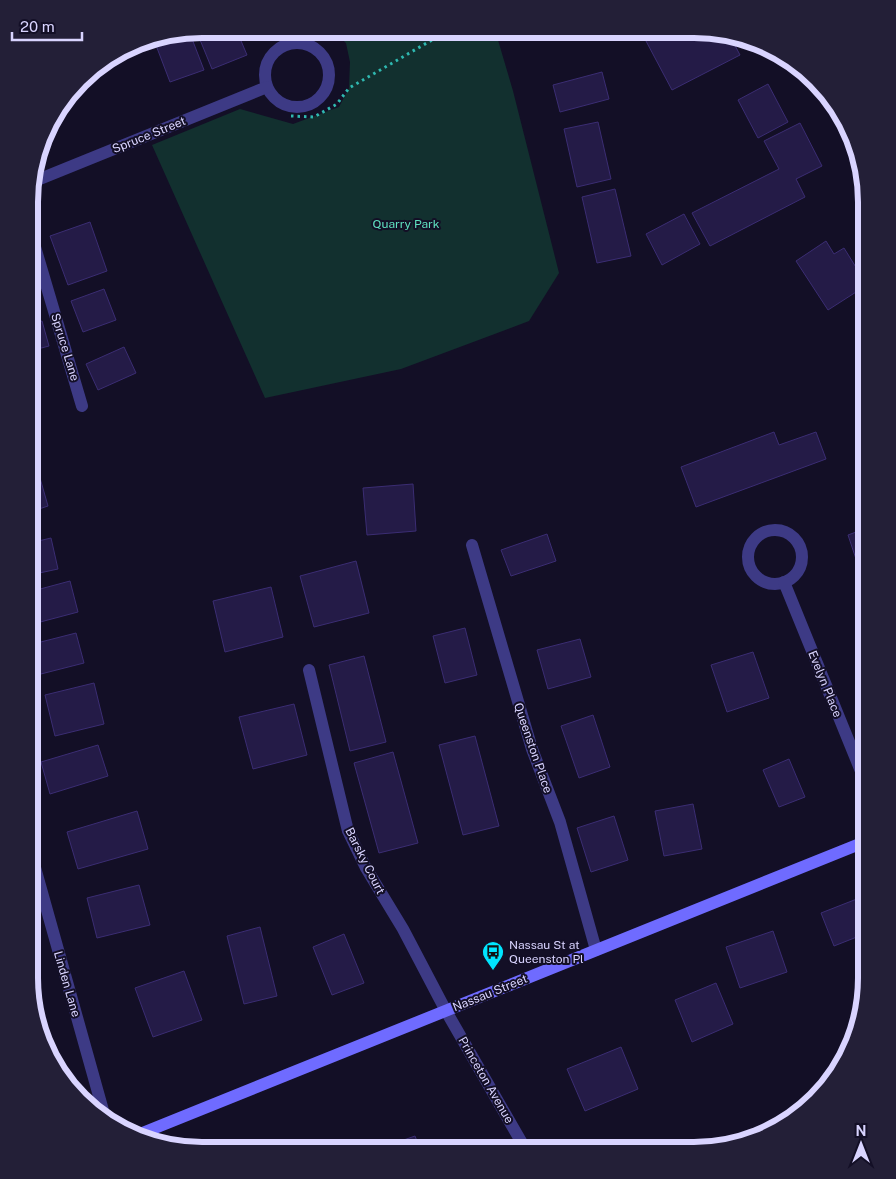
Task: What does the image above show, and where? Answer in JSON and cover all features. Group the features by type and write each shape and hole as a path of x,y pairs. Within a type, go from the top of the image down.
{"main road":[{"name":"Nassau Street","path":"146,1132 858,845"}],"street":[{"path":"290,43 302,43 312,46 321,53 327,63 329,74 326,88 318,100 309,105 299,107 280,102 272,96 267,87 266,65 272,55 290,43"},
{"name":"Spruce Street","path":"39,179 267,87"},
{"name":"Spruce Lane","path":"38,257 82,406"},
{"path":"776,530 787,533 795,539 800,548 802,558 800,568 793,577 784,582 774,584 763,582 749,566 750,545 757,537 766,532 776,530"},
{"name":"Queenston Place","path":"472,545 532,749 560,822 596,950"},
{"name":"Evelyn Place","path":"784,582 858,764"},
{"name":"Barsky Court","path":"309,670 348,831 366,868 403,929 446,1011"},
{"name":"Linden Lane","path":"38,878 102,1108"},
{"name":"Princeton Avenue","path":"446,1011 521,1142"}],"path":[{"path":"291,116 314,117 337,104 349,88 437,38"}],"green space":[{"name":"Quarry Park","path":"341,38 497,38 513,91 559,273 529,321 401,369 265,398 152,145 240,109 293,124 339,107 349,88 350,62 346,43"}],"building":[{"path":"192,38 204,70 170,82 156,44"},
{"path":"199,38 240,38 247,55 212,69"},
{"path":"652,38 716,39 733,42 740,55 672,90 646,41"},
{"path":"602,72 609,99 560,112 553,85"},
{"path":"768,84 788,122 758,138 738,100"},
{"path":"598,122 611,179 577,187 564,129"},
{"path":"800,123 822,166 796,179 805,197 710,246 692,213 779,169 764,141"},
{"path":"615,189 631,256 597,263 582,197"},
{"path":"684,214 700,244 662,265 646,234"},
{"path":"90,222 107,271 68,285 50,236"},
{"path":"826,241 834,254 844,248 858,271 858,291 828,310 796,261"},
{"path":"104,289 116,320 83,332 71,301"},
{"path":"42,321 49,346 38,349 38,322"},
{"path":"124,347 136,373 98,390 86,364"},
{"path":"774,432 779,445 816,432 826,459 696,507 681,467"},
{"path":"40,478 48,506 38,509 38,479"},
{"path":"413,484 416,531 367,535 363,488"},
{"path":"858,531 858,565 848,535"},
{"path":"547,534 556,561 511,576 501,550"},
{"path":"51,538 58,569 38,573 38,541"},
{"path":"356,561 369,613 314,627 300,576"},
{"path":"70,581 78,612 38,623 38,590"},
{"path":"271,587 283,637 225,652 213,601"},
{"path":"465,628 477,675 445,683 433,636"},
{"path":"76,633 84,663 38,675 38,643"},
{"path":"580,639 591,677 548,689 537,650"},
{"path":"753,652 769,698 727,712 711,665"},
{"path":"364,656 386,742 350,751 329,665"},
{"path":"94,683 104,724 55,736 45,695"},
{"path":"294,704 307,755 253,769 239,717"},
{"path":"593,715 610,767 579,778 561,726"},
{"path":"475,736 499,826 463,835 439,745"},
{"path":"98,745 108,776 50,794 41,762"},
{"path":"393,752 418,843 379,853 354,763"},
{"path":"789,759 805,797 779,807 763,770"},
{"path":"693,804 702,849 664,856 655,811"},
{"path":"137,811 148,849 78,869 67,832"},
{"path":"614,816 628,860 591,872 577,828"},
{"path":"139,885 150,925 97,938 87,898"},
{"path":"858,899 858,937 834,946 821,913"},
{"path":"260,927 277,996 244,1004 227,936"},
{"path":"773,931 787,972 740,988 726,947"},
{"path":"344,934 364,983 332,995 313,947"},
{"path":"184,971 202,1020 153,1037 135,988"},
{"path":"716,983 733,1024 692,1042 675,1000"},
{"path":"621,1047 638,1089 585,1111 567,1069"},
{"path":"415,1136 417,1142 398,1142"}],"place":[{"name":"Nassau St at Queenston Pl","path":"493,971"}]}
